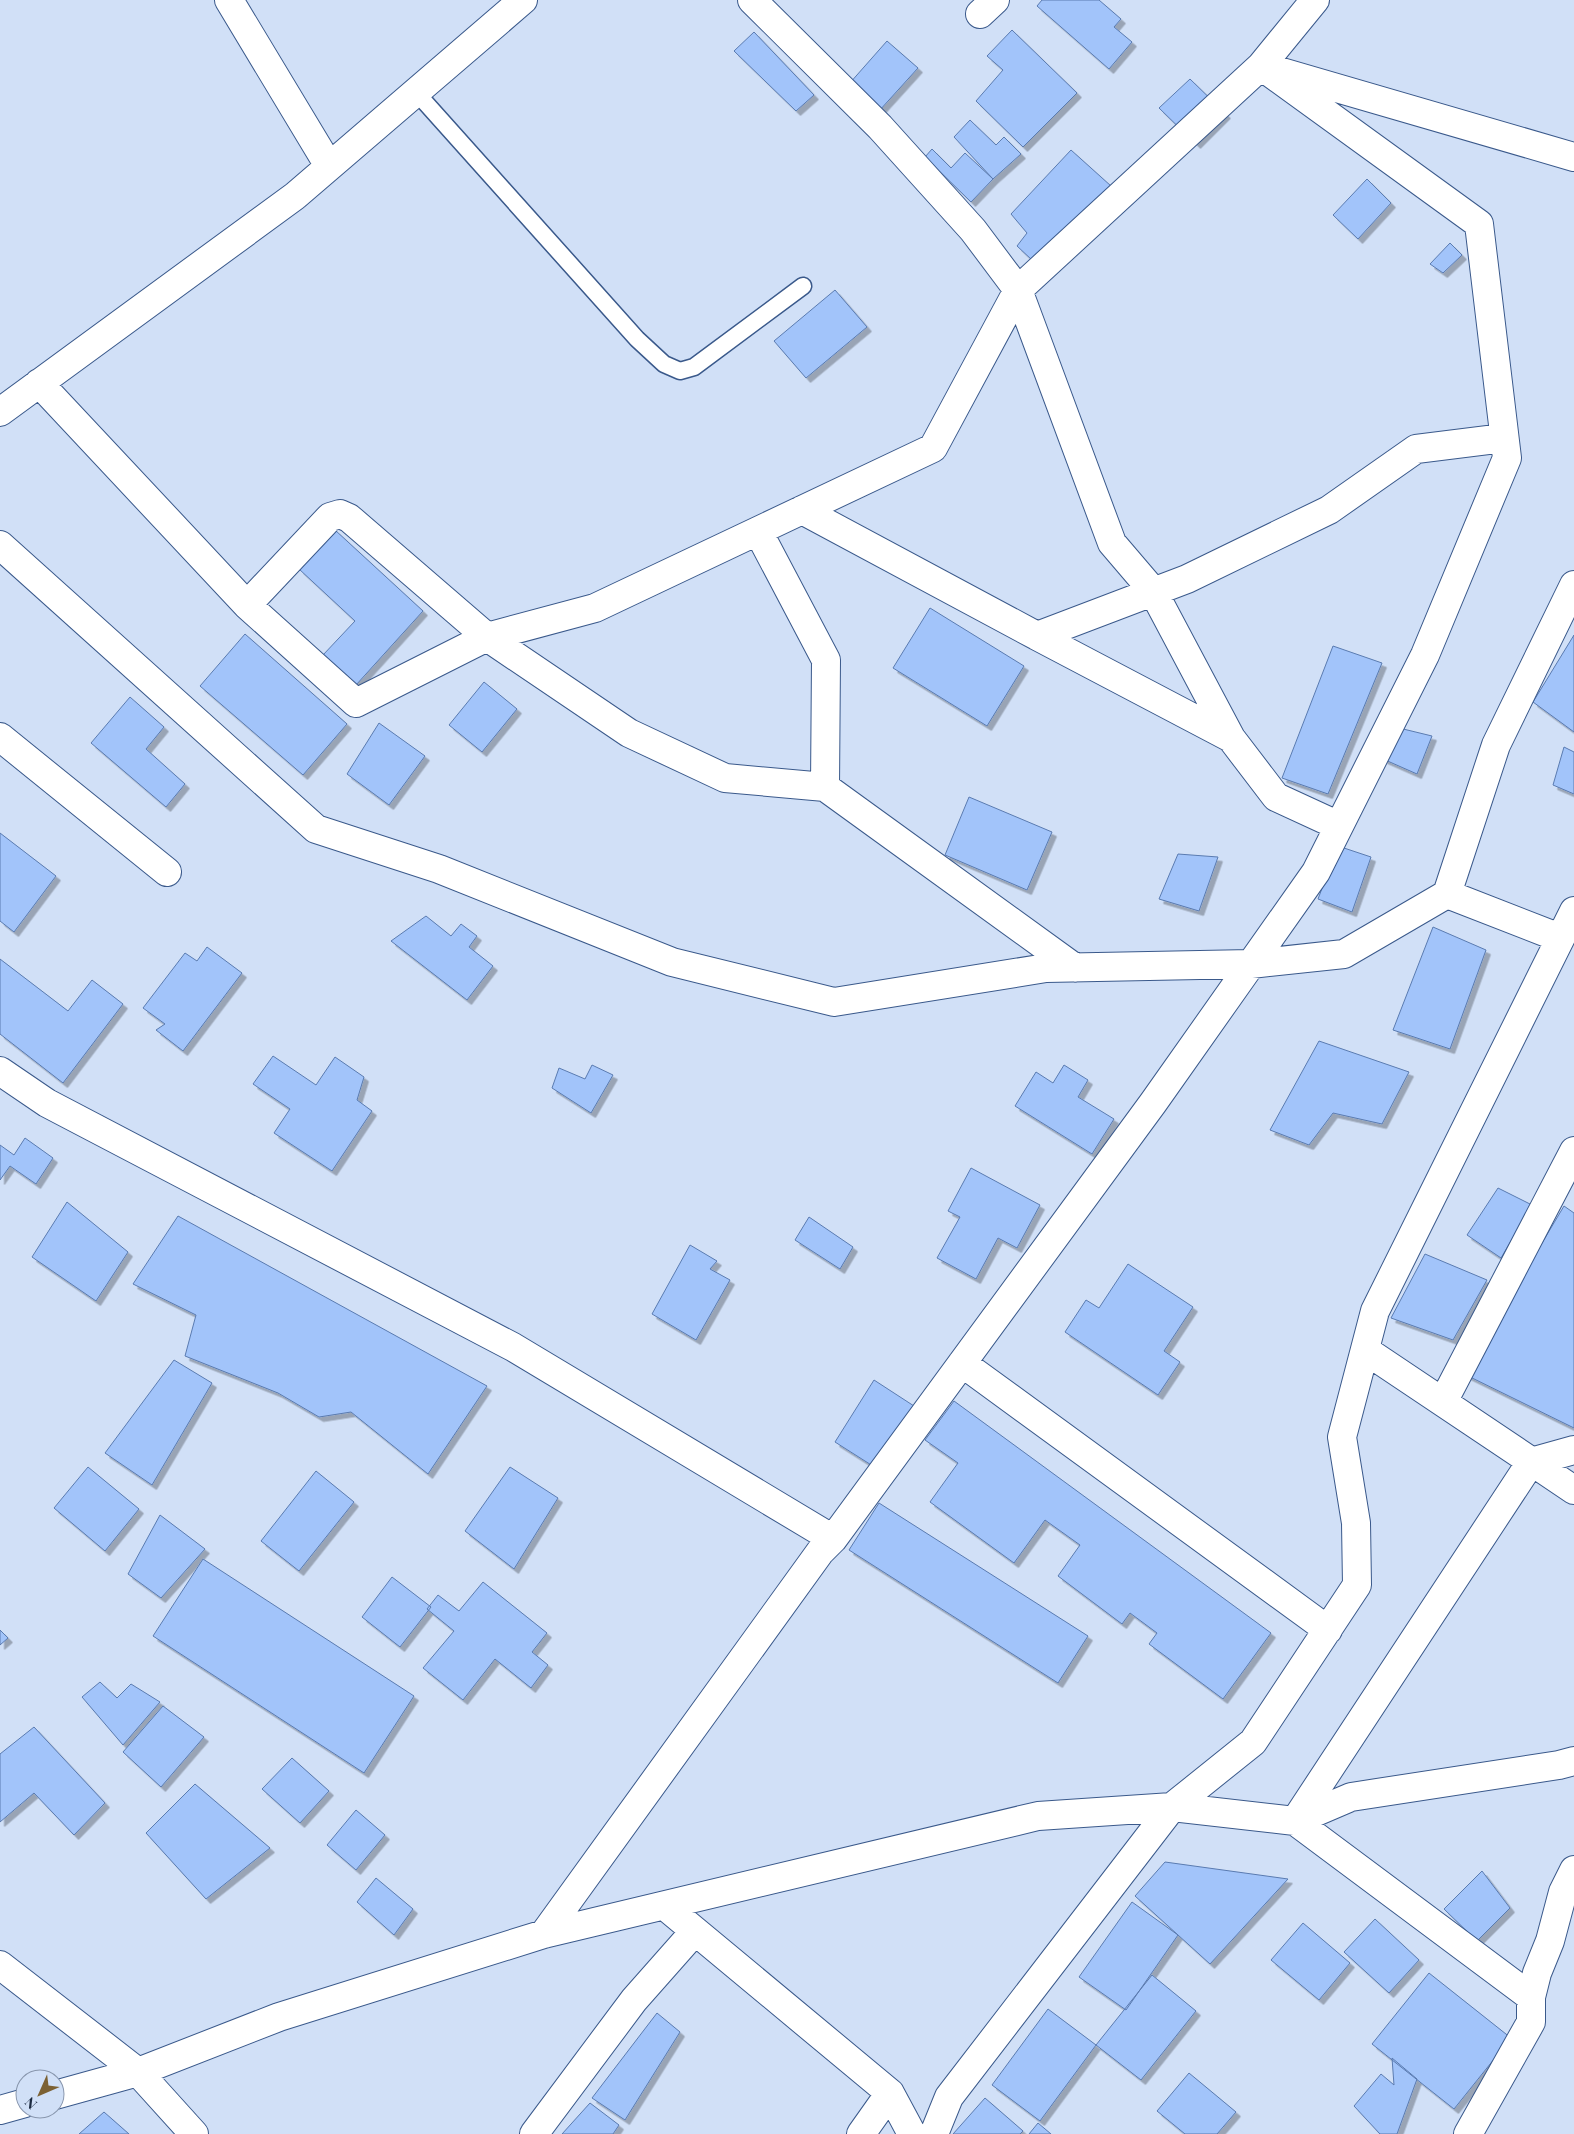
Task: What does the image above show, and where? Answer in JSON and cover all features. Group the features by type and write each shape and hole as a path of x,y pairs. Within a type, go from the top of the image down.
{"street":[{"path":"229,0 329,166"},
{"path":"0,412 295,196 523,0"},
{"path":"752,0 880,127 973,230 1018,290 1112,543 1153,591 1231,738 1276,796 1339,826"},
{"path":"39,383 247,605 356,703 488,637 596,608 932,448 1018,290 1261,66 1315,0"},
{"path":"1261,66 1574,157"},
{"path":"544,1934 820,1552 833,1539 1153,1103 1316,872 1425,655 1506,458 1479,224 1261,66"},
{"path":"1038,636 1187,579 1329,510 1416,449 1504,438"},
{"path":"802,510 1231,738"},
{"path":"247,605 330,517 340,514 349,518 488,637 629,733 725,778 825,786 1075,968"},
{"path":"758,531 826,660 825,786"},
{"path":"0,545 316,829 439,869 672,962 834,1002 1046,968 1251,964 1344,954 1446,894 1496,745 1574,585"},
{"path":"0,737 167,872"},
{"path":"1446,894 1560,938"},
{"path":"934,2134 949,2097 1172,1807 1253,1742 1357,1585 1356,1523 1342,1436 1375,1311 1574,911"},
{"path":"0,1071 47,1103 513,1347 833,1539"},
{"path":"1443,1402 1574,1151"},
{"path":"1364,1350 1574,1490"},
{"path":"962,1363 1328,1630"},
{"path":"1295,1821 1531,1462 1574,1450"},
{"path":"65,2092 138,2072 278,2017 544,1934 1038,1816 1172,1807 1295,1821 1351,1797 1559,1765 1574,1761"},
{"path":"1295,1821 1531,1997"},
{"path":"1471,2133 1531,2022 1531,1997 1537,1973 1550,1941 1563,1892 1574,1870"},
{"path":"665,1906 890,2093 912,2134"},
{"path":"534,2134 634,2000 695,1931"},
{"path":"0,1965 138,2072 194,2134"},
{"path":"861,2134 890,2093"},
{"path":"0,2110 15,2106"}],"lane":[{"path":"415,91 638,339 664,364 680,370 694,367 803,286"}],"building":[{"path":"1042,0 1099,0 1121,19 1114,27 1132,42 1109,69 1037,6"},
{"path":"1012,30 1077,93 1023,147 976,101 1003,70 987,56"},
{"path":"754,32 814,95 796,111 734,51"},
{"path":"887,41 918,68 879,111 849,84"},
{"path":"1190,79 1226,114 1196,144 1159,108"},
{"path":"970,120 996,145 1004,137 1021,154 993,179 954,137"},
{"path":"932,149 951,168 965,153 993,179 971,202 925,157"},
{"path":"1071,150 1111,186 1032,260 1017,246 1027,233 1011,214"},
{"path":"1367,179 1391,203 1358,239 1333,215"},
{"path":"1450,243 1462,255 1443,273 1430,264"},
{"path":"835,290 867,327 806,378 774,341"},
{"path":"335,530 423,611 356,685 323,655 355,621 299,569"},
{"path":"930,608 1024,666 987,726 893,668"},
{"path":"245,634 347,724 303,775 200,686"},
{"path":"1574,635 1574,732 1533,702"},
{"path":"1333,646 1382,663 1328,794 1282,778"},
{"path":"484,682 517,709 482,752 449,725"},
{"path":"130,697 164,727 146,749 185,784 166,807 91,743"},
{"path":"379,723 425,756 389,805 347,774"},
{"path":"1395,727 1432,736 1417,774 1383,759"},
{"path":"1564,747 1574,752 1574,794 1553,785"},
{"path":"969,797 1052,832 1027,890 945,855"},
{"path":"0,833 56,876 14,932 0,921"},
{"path":"1338,846 1371,857 1352,912 1318,899"},
{"path":"1178,854 1218,857 1199,911 1159,899"},
{"path":"426,916 451,936 461,924 477,936 469,947 493,966 467,1000 391,941"},
{"path":"1433,927 1486,950 1450,1049 1393,1030"},
{"path":"207,947 242,973 183,1051 156,1030 165,1024 143,1008 185,953 197,961"},
{"path":"0,959 68,1011 92,980 123,1004 63,1083 0,1034"},
{"path":"1319,1041 1409,1072 1382,1124 1333,1113 1309,1145 1270,1130"},
{"path":"273,1056 316,1085 335,1057 364,1077 357,1100 372,1111 332,1171 274,1133 290,1109 253,1084"},
{"path":"592,1065 613,1075 591,1113 552,1088 559,1068 585,1079"},
{"path":"1064,1065 1088,1080 1078,1097 1114,1119 1092,1154 1015,1106 1036,1072 1053,1083"},
{"path":"25,1138 53,1158 36,1184 10,1166 0,1180 0,1145 14,1155"},
{"path":"971,1168 1040,1205 1017,1248 998,1238 976,1279 937,1258 960,1217 948,1211"},
{"path":"1498,1188 1532,1205 1501,1258 1467,1235"},
{"path":"67,1202 128,1252 96,1301 32,1257"},
{"path":"1564,1206 1574,1213 1574,1428 1464,1374"},
{"path":"178,1216 487,1386 428,1474 351,1412 319,1417 278,1393 185,1356 196,1315 133,1284"},
{"path":"809,1217 853,1247 840,1269 795,1240"},
{"path":"690,1245 717,1261 710,1269 730,1280 696,1340 652,1314"},
{"path":"1425,1254 1487,1280 1453,1340 1391,1318"},
{"path":"1128,1264 1193,1307 1164,1351 1180,1362 1158,1395 1065,1332 1086,1300 1099,1308"},
{"path":"174,1360 212,1383 152,1485 105,1453"},
{"path":"874,1380 914,1406 876,1468 835,1442"},
{"path":"954,1401 1271,1633 1223,1699 1149,1644 1157,1633 1130,1613 1122,1624 1058,1576 1080,1545 1045,1520 1014,1563 930,1502 958,1463 925,1440"},
{"path":"88,1467 139,1509 105,1551 54,1508"},
{"path":"510,1467 558,1498 514,1569 465,1531"},
{"path":"316,1471 354,1502 299,1571 261,1541"},
{"path":"879,1503 1088,1636 1058,1683 849,1550"},
{"path":"160,1515 205,1549 161,1598 128,1574"},
{"path":"203,1559 414,1696 364,1773 153,1636"},
{"path":"392,1577 431,1607 400,1647 362,1617"},
{"path":"483,1582 547,1633 532,1652 548,1665 531,1688 495,1659 463,1700 423,1668 454,1631 427,1609 438,1595 459,1611"},
{"path":"0,1630 8,1638 0,1645"},
{"path":"100,1682 117,1698 131,1684 160,1702 123,1745 82,1697"},
{"path":"163,1706 204,1737 161,1787 123,1752"},
{"path":"34,1727 105,1803 74,1835 34,1793 0,1822 0,1754"},
{"path":"292,1758 329,1791 300,1823 262,1789"},
{"path":"195,1784 270,1848 206,1899 146,1833"},
{"path":"356,1810 385,1835 356,1870 327,1845"},
{"path":"1165,1862 1288,1879 1210,1964 1135,1896"},
{"path":"1482,1871 1510,1908 1477,1941 1444,1909"},
{"path":"376,1878 413,1909 394,1935 357,1902"},
{"path":"1132,1902 1178,1935 1126,2010 1079,1977"},
{"path":"1375,1919 1419,1960 1389,1993 1344,1952"},
{"path":"1303,1923 1350,1963 1319,2000 1271,1960"},
{"path":"1429,1973 1511,2038 1454,2109 1372,2044"},
{"path":"1152,1975 1196,2011 1141,2080 1096,2045"},
{"path":"1048,2009 1096,2045 1040,2121 992,2085"},
{"path":"657,2013 680,2032 625,2120 592,2098"},
{"path":"1392,2058 1417,2079 1397,2134 1380,2134 1354,2106 1381,2074 1394,2085"},
{"path":"1189,2073 1236,2112 1217,2134 1185,2134 1157,2111"},
{"path":"985,2098 1023,2131 1020,2134 953,2134"},
{"path":"590,2103 619,2125 613,2134 562,2134"},
{"path":"104,2112 129,2134 79,2134"},
{"path":"1038,2123 1051,2134 1029,2134"}]}
